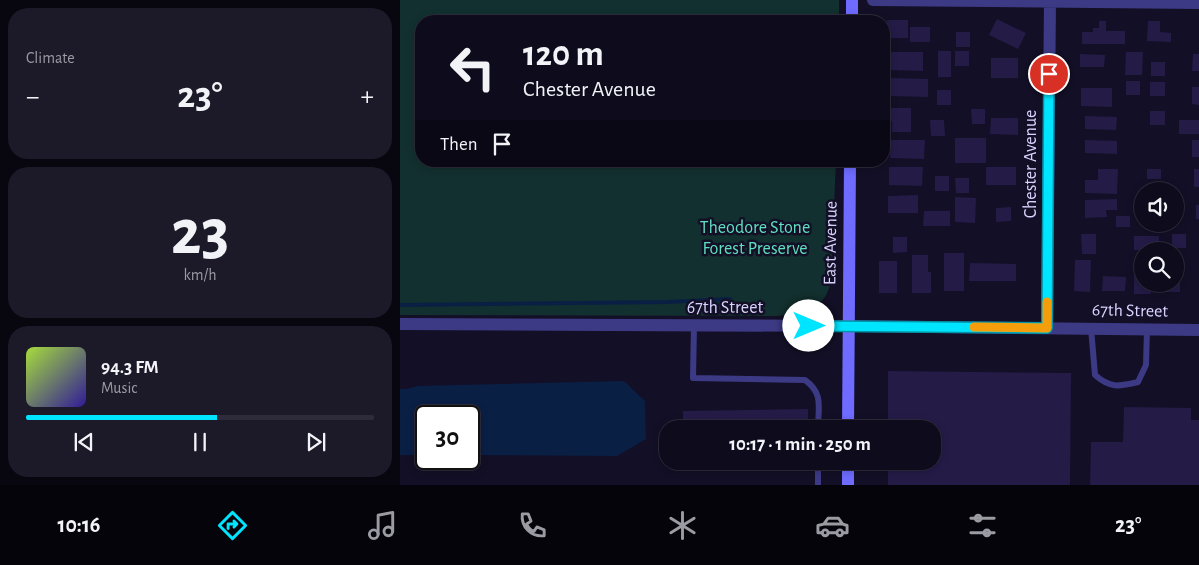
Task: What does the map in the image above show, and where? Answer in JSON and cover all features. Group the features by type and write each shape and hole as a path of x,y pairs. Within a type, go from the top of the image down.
{"street":[{"path":"852,0 852,15"},
{"path":"873,0 1199,3"},
{"name":"Chester Avenue","path":"1047,328 1050,1"},
{"name":"East Avenue","path":"848,420 850,167"},
{"name":"67th Street","path":"400,324 1199,330"},
{"path":"848,470 848,485"}],"lane":[{"path":"694,325 693,378 805,380 818,394 818,420"},
{"path":"1091,328 1095,375 1105,384 1122,386 1138,382 1146,365 1147,329"},
{"path":"818,470 818,485"}],"green space":[{"name":"Theodore Stone Forest Preserve","path":"400,0 839,0 839,15 415,15 415,167 836,167 831,277 829,288 820,303 805,311 777,316 400,315"}],"water":[{"path":"624,381 645,401 646,439 617,456 480,455 480,405 415,405 415,455 400,455 400,389 418,386"}],"building":[{"path":"997,19 1026,33 1018,49 989,35"},
{"path":"890,20 908,20 908,38 890,38"},
{"path":"1099,21 1106,21 1106,31 1125,31 1125,44 1082,44 1082,32 1093,32 1093,28 1099,28"},
{"path":"1148,21 1160,21 1160,32 1171,33 1171,42 1147,41"},
{"path":"910,27 930,27 930,42 910,42"},
{"path":"956,32 970,32 970,47 956,47"},
{"path":"938,51 951,51 951,77 938,77"},
{"path":"955,51 969,51 969,66 955,66"},
{"path":"890,52 923,52 923,71 890,70"},
{"path":"1126,52 1143,52 1142,75 1125,75"},
{"path":"1080,54 1105,55 1104,67 1080,67"},
{"path":"1193,54 1199,54 1199,71 1192,71"},
{"path":"991,58 1018,58 1018,78 991,78"},
{"path":"1151,62 1165,62 1165,76 1151,76"},
{"path":"890,78 928,79 928,97 890,96"},
{"path":"1126,81 1140,81 1140,95 1126,95"},
{"path":"1150,82 1165,82 1165,96 1150,96"},
{"path":"1192,87 1199,87 1199,105 1192,104"},
{"path":"1081,88 1112,88 1112,107 1081,106"},
{"path":"937,90 951,90 951,105 937,105"},
{"path":"890,108 911,108 911,132 892,132 892,121 890,121"},
{"path":"971,109 985,109 985,124 972,124"},
{"path":"1150,111 1165,111 1165,125 1150,125"},
{"path":"1085,116 1117,117 1116,130 1085,129"},
{"path":"991,118 1018,118 1018,135 990,134"},
{"path":"930,120 944,120 945,136 931,136"},
{"path":"1179,120 1199,120 1199,134 1179,134"},
{"path":"955,138 986,138 986,163 955,163"},
{"path":"891,140 925,140 924,159 890,158"},
{"path":"1085,140 1117,141 1117,154 1085,153"},
{"path":"1192,140 1199,140 1199,157 1192,157"},
{"path":"889,167 923,167 922,186 889,185"},
{"path":"986,167 1016,167 1016,185 986,185"},
{"path":"1098,169 1118,169 1117,194 1085,193 1085,180 1098,180"},
{"path":"1147,169 1161,169 1161,179 1147,179"},
{"path":"1194,169 1199,169 1199,187 1194,187"},
{"path":"935,176 949,176 949,191 935,191"},
{"path":"955,178 969,178 969,193 956,193"},
{"path":"918,195 918,213 888,213 888,196"},
{"path":"955,197 976,198 975,223 955,222"},
{"path":"1117,199 1117,210 1106,210 1107,217 1085,218 1085,200"},
{"path":"1196,205 1199,205 1199,219 1196,219"},
{"path":"1011,207 1011,221 996,222 996,208"},
{"path":"924,211 950,211 950,226 923,226"},
{"path":"1116,216 1130,216 1130,227 1116,227"},
{"path":"1081,234 1096,234 1096,254 1082,254"},
{"path":"1172,234 1186,234 1186,248 1184,248 1184,242 1172,242"},
{"path":"1134,236 1159,236 1159,242 1134,242"},
{"path":"893,237 907,237 907,252 893,253"},
{"path":"944,253 964,253 964,291 944,291"},
{"path":"912,255 928,255 928,272 931,272 931,293 912,293"},
{"path":"1075,260 1091,260 1090,292 1074,291"},
{"path":"879,261 897,261 897,293 879,293"},
{"path":"970,263 1016,264 1016,281 969,281"},
{"path":"1103,276 1126,277 1125,291 1102,291"},
{"path":"1134,292 1151,292 1151,294 1134,294"},
{"path":"888,371 1071,373 1070,485 888,485 888,470 941,470 941,420 888,420"},
{"path":"1124,407 1191,408 1191,420 1199,420 1199,485 1090,485 1091,442 1123,442"},
{"path":"808,409 808,420 683,420 683,411"}],"waterway":[{"path":"400,305 667,302 730,299"}],"slow traffic":[{"path":"974,327 1047,328 1047,302"}],"route":[{"path":"809,326 1047,328 1049,74"}]}
